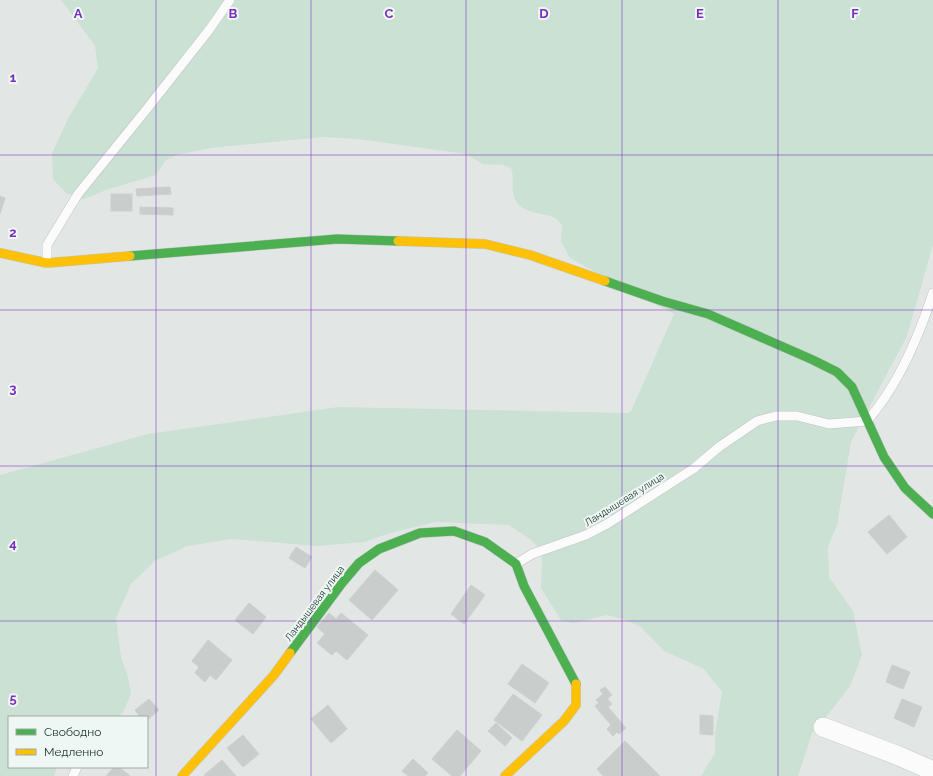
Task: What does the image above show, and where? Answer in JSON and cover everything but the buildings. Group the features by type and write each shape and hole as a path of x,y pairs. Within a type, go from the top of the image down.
{"street":[{"path":"0,253 47,263 338,239 485,244 530,254 662,301 708,314 837,372 852,387 884,457 905,488 933,514"},
{"name":"Ландышевая улица","path":"182,776 274,675 342,583 360,563 379,549 420,533 454,531 485,542 516,564"},
{"path":"505,776 564,721 576,705 577,686 524,586 516,564"},
{"path":"823,727 899,756 933,771"}],"lane":[{"path":"47,263 47,245 78,194 156,98 209,30 230,0"},
{"path":"867,421 890,389 908,355 933,293"},
{"name":"Ландышевая улица","path":"516,564 532,554 586,536 607,524 692,469 719,447 758,421 776,416 797,416 829,424 867,421"}],"green space":[{"path":"61,0 933,0 933,245 907,336 851,442 837,525 828,547 829,577 853,611 862,655 850,686 812,733 798,776 701,776 715,753 715,734 722,692 704,669 664,651 641,627 626,620 607,615 573,623 561,620 541,588 542,557 538,547 530,539 509,525 436,522 390,533 364,542 317,546 231,539 188,546 156,560 131,584 116,618 121,657 128,677 131,694 123,712 120,716 8,716 8,768 57,768 54,776 0,776 0,475 148,434 338,407 628,413 631,411 674,314 570,258 561,241 562,225 555,218 527,210 518,204 514,195 511,168 502,165 483,164 466,154 358,139 323,137 211,148 176,155 166,160 156,175 106,190 84,199 66,193 53,179 52,153 69,117 98,68 95,46"}],"traffic: fast":[{"path":"130,256 337,239 398,241"},
{"path":"605,281 662,301 708,314 837,372 852,387 884,457 905,488 933,514"},
{"path":"290,653 342,583 359,563 379,549 420,533 454,531 485,542 516,564 524,586 576,684"}],"traffic: slow":[{"path":"398,241 485,244 530,255 605,281"},
{"path":"0,253 47,263 130,256"},
{"path":"182,776 274,675 290,653"},
{"path":"505,776 564,721 576,705 576,684"}]}
